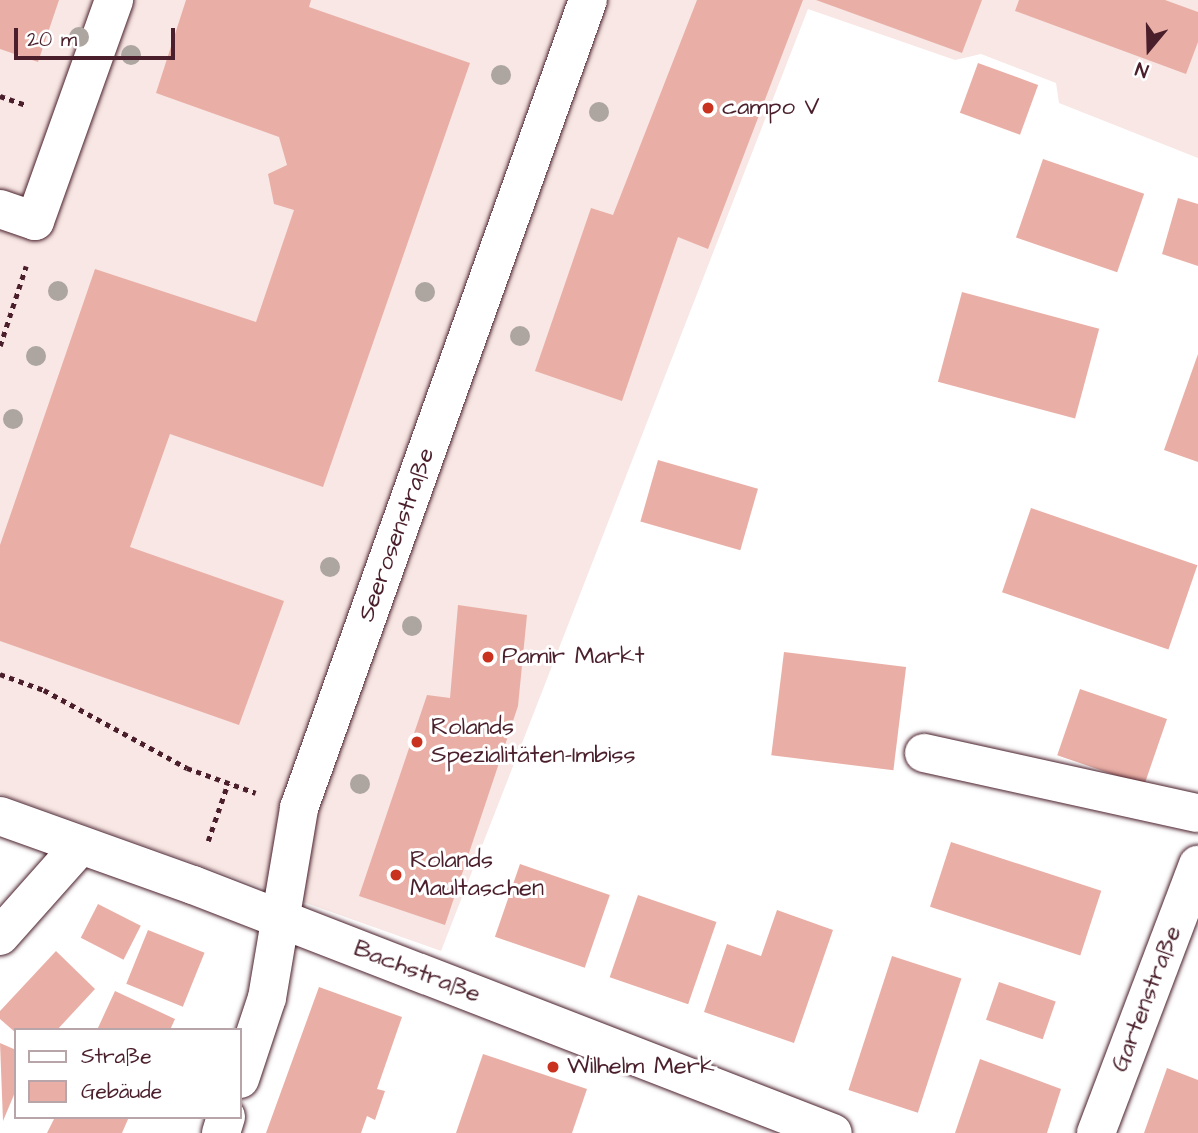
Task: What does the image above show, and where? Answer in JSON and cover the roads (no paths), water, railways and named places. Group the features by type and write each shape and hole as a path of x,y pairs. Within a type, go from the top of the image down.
{"street":[{"path":"18,215 114,0"},
{"name":"Seerosenstraße","path":"242,1073 267,998 283,923 299,808 588,0"},
{"path":"924,753 1198,813"},
{"name":"Bachstraße","path":"0,816 193,885 283,923 833,1133"},
{"path":"0,936 80,846"},
{"name":"Gartenstraße","path":"1096,1133 1198,865"}],"place":[{"name":"campo V","path":"708,108"},
{"name":"Pamir Markt","path":"488,657"},
{"name":"Rolands Spezialitäten-Imbiss","path":"417,742"},
{"name":"Rolands Maultaschen","path":"396,875"},
{"name":"Wilhelm Merk","path":"553,1067"}]}
